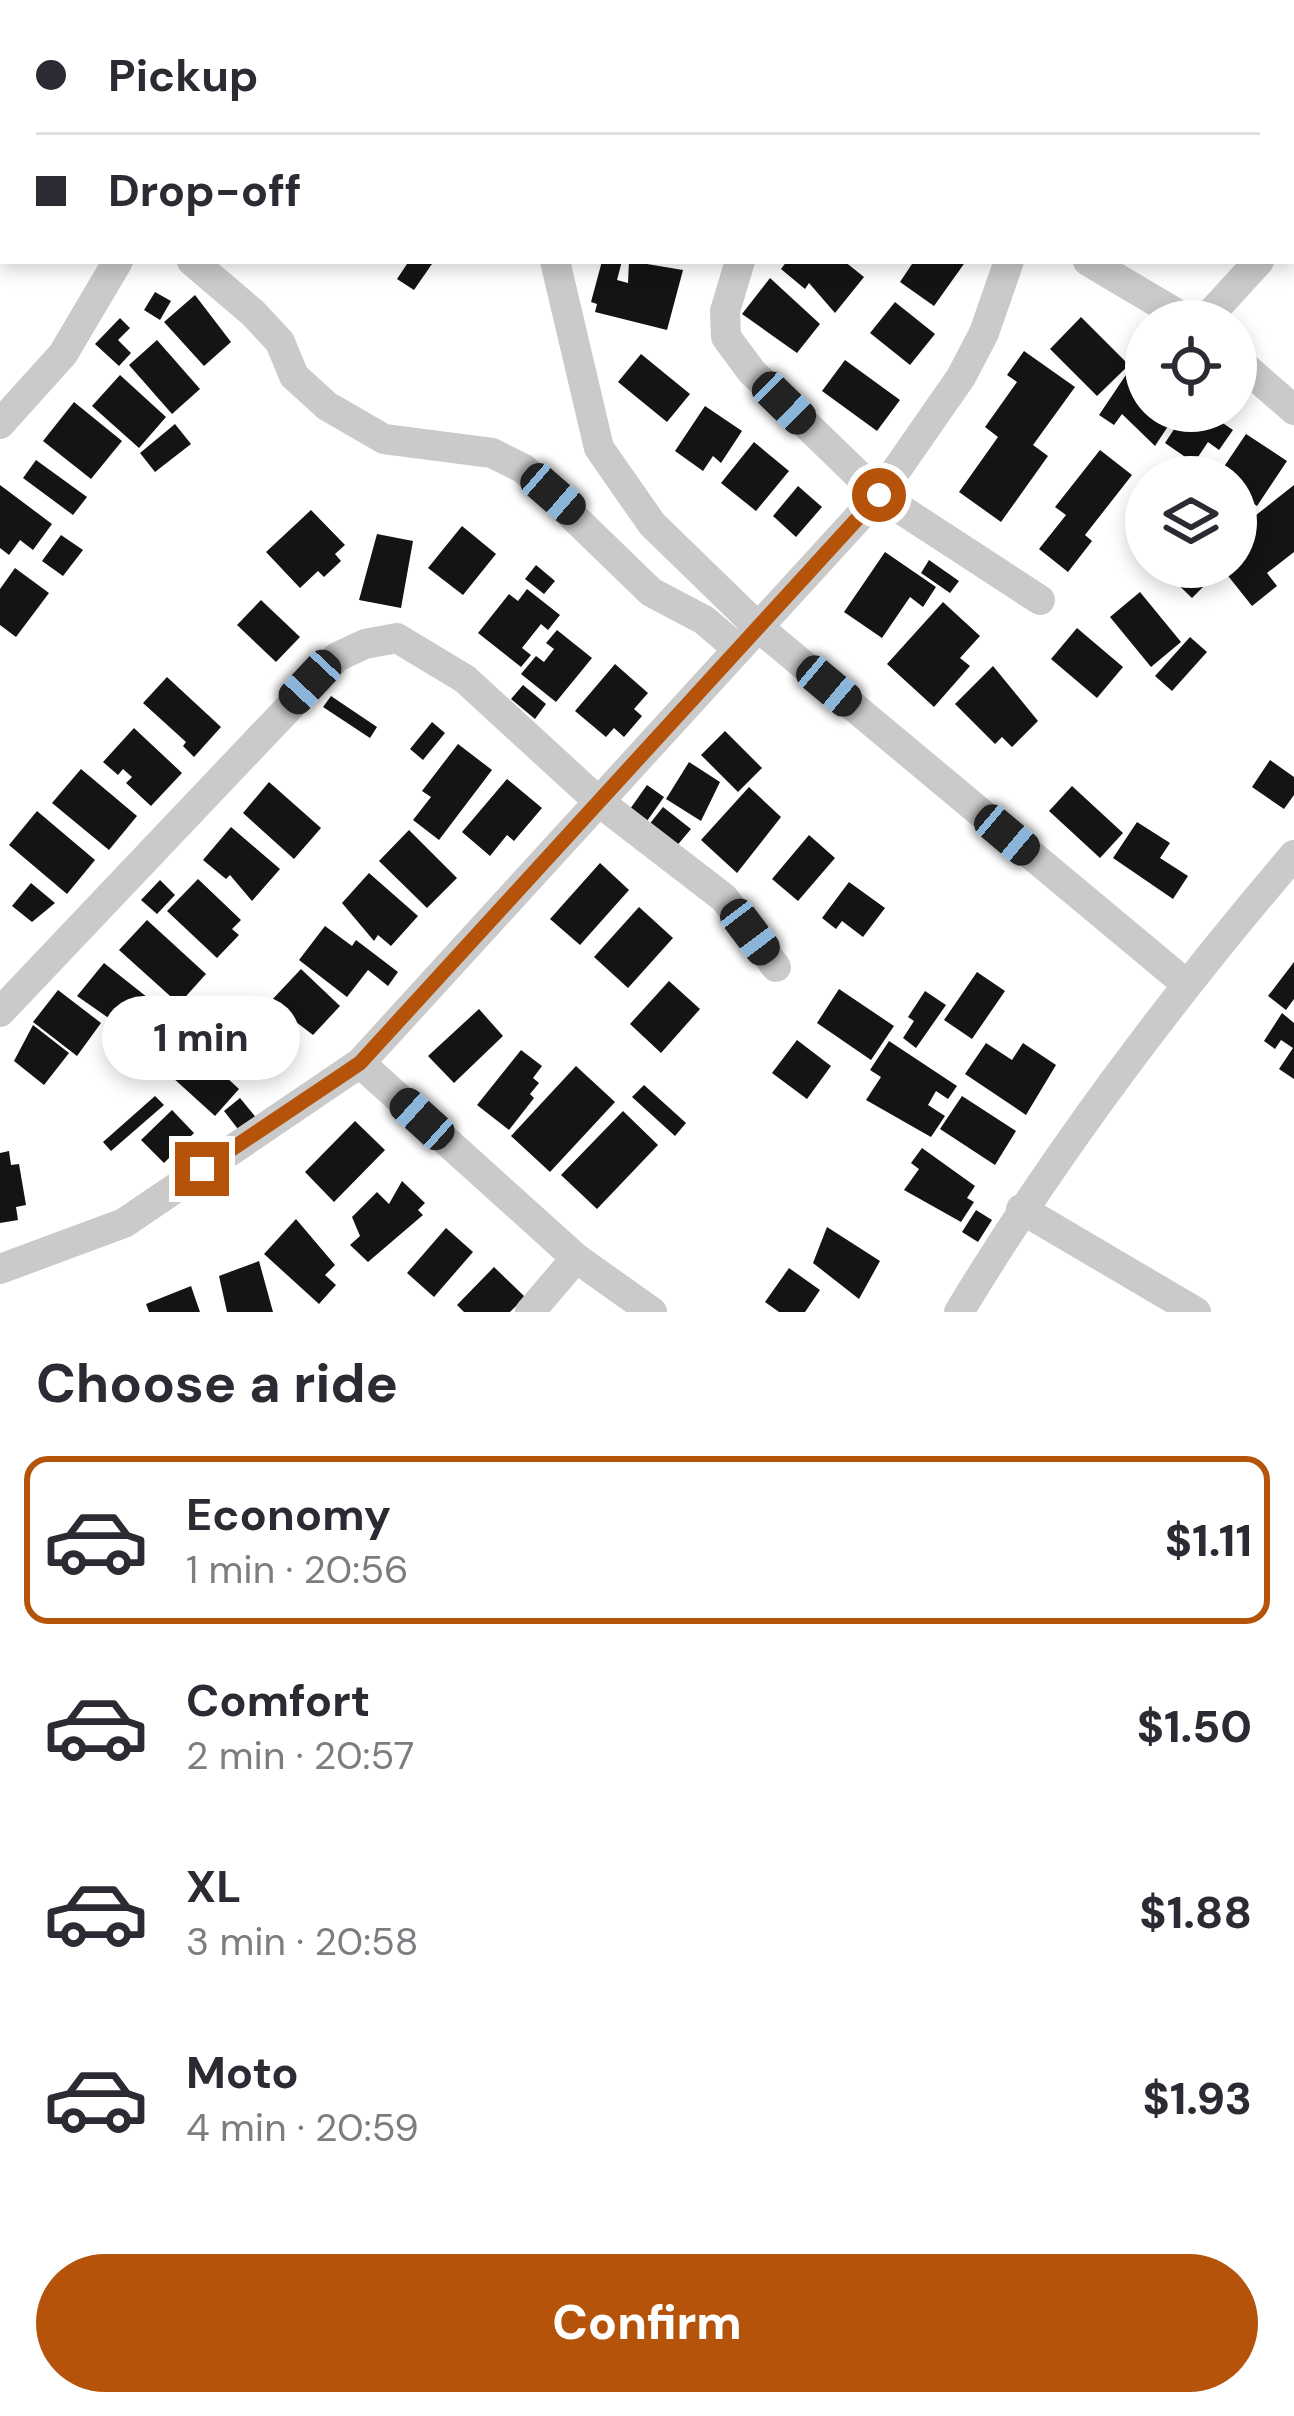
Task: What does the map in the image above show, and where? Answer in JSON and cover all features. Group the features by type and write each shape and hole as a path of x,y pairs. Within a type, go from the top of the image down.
{"street":[{"path":"0,424 63,354 116,264"},
{"path":"196,264 254,313 280,342 294,376 327,406 384,439 492,453 524,469 651,592 748,638"},
{"path":"556,264 599,448 652,524 748,638 1185,983"},
{"path":"739,264 725,311 725,338 752,373 879,495 1040,600"},
{"path":"0,1269 124,1222 360,1063 879,495 961,377 984,333 1008,264"},
{"path":"1093,264 1154,300"},
{"path":"1223,300 1256,264"},
{"path":"1257,377 1294,410"},
{"path":"0,1012 310,682 337,657 365,644 398,638 433,655 598,801 724,898 776,967"},
{"path":"959,1312 1021,1210 1185,983 1294,854"},
{"path":"360,1063 576,1258 652,1312"},
{"path":"1021,1210 1196,1312"},
{"path":"530,1312 576,1258"}],"building":[{"path":"407,264 432,264 414,290 397,279"},
{"path":"601,264 621,264 617,280 628,283 629,264 683,270 667,330 595,312 597,304 591,302"},
{"path":"785,264 848,264 864,277 835,313 809,283 805,289 781,269"},
{"path":"912,264 964,264 934,306 900,282"},
{"path":"770,278 820,324 797,353 742,314"},
{"path":"155,292 171,301 160,320 144,310"},
{"path":"195,295 231,342 204,366 164,322"},
{"path":"895,302 935,334 910,365 870,333"},
{"path":"1081,317 1125,361 1125,369 1097,396 1050,349"},
{"path":"120,318 130,328 118,340 131,353 119,366 95,344"},
{"path":"157,340 200,389 172,414 129,365"},
{"path":"1024,351 1075,387 1033,445 1048,456 1001,522 959,492 998,437 985,427 1017,382 1007,375"},
{"path":"641,354 690,394 667,422 618,382"},
{"path":"845,360 900,400 877,431 822,391"},
{"path":"120,375 166,417 139,448 92,406"},
{"path":"1125,376 1125,417 1122,414 1114,425 1099,415"},
{"path":"74,402 122,441 91,479 43,441"},
{"path":"705,406 742,431 721,463 713,456 703,471 675,451"},
{"path":"175,424 191,444 155,472 140,453"},
{"path":"1141,432 1164,432 1155,446"},
{"path":"1172,432 1232,432 1219,450 1208,442 1199,456 1184,456 1165,443"},
{"path":"1246,434 1287,461 1257,506 1257,456 1231,456"},
{"path":"754,442 789,471 756,511 721,483"},
{"path":"1100,450 1125,470 1125,484 1085,535 1092,541 1068,572 1039,549 1066,515 1055,507"},
{"path":"36,460 87,497 73,515 23,478"},
{"path":"0,485 52,524 33,550 20,540 9,555 0,548"},
{"path":"1294,485 1294,552 1267,573 1277,586 1252,606 1238,588 1257,588 1257,514"},
{"path":"798,486 822,507 796,537 773,516"},
{"path":"311,510 345,545 335,554 341,561 324,577 318,571 300,588 266,552"},
{"path":"462,526 496,554 463,595 428,568"},
{"path":"377,534 413,541 401,608 359,600"},
{"path":"61,535 83,550 63,576 42,561"},
{"path":"885,552 936,587 923,607 910,597 882,638 844,612"},
{"path":"929,560 959,581 950,593 921,573"},
{"path":"536,565 555,581 544,594 525,579"},
{"path":"15,568 49,593 16,637 0,625 0,589"},
{"path":"1182,588 1202,588 1192,598"},
{"path":"527,589 560,615 548,630 541,624 522,648 531,655 521,667 478,633 509,594 518,601"},
{"path":"1140,592 1181,642 1151,667 1110,617"},
{"path":"261,600 300,637 276,662 237,625"},
{"path":"943,602 980,636 960,658 970,666 934,707 887,664"},
{"path":"1077,628 1123,667 1097,698 1051,659"},
{"path":"557,630 592,658 556,702 521,674 536,656 544,662 554,649 546,643"},
{"path":"1190,637 1207,652 1172,691 1155,676"},
{"path":"615,664 648,693 634,709 642,716 624,737 614,728 606,737 575,711"},
{"path":"993,666 1038,721 1012,747 1002,737 995,744 955,704"},
{"path":"167,677 221,727 194,757 183,746 186,742 143,703"},
{"path":"523,685 546,704 535,719 511,699"},
{"path":"331,696 377,727 370,738 323,707"},
{"path":"432,722 445,733 423,760 410,749"},
{"path":"134,728 182,773 151,806 126,783 132,777 123,769 118,775 103,762"},
{"path":"725,731 762,768 738,792 701,755"},
{"path":"458,744 492,770 439,840 413,820 431,797 422,791"},
{"path":"1270,760 1294,777 1294,795 1284,809 1252,787"},
{"path":"689,762 720,782 701,821 666,799"},
{"path":"81,769 137,816 109,850 52,803"},
{"path":"507,779 542,808 514,841 507,835 490,856 462,832"},
{"path":"269,782 321,828 294,859 243,813"},
{"path":"647,785 664,797 647,821 630,809"},
{"path":"1072,786 1123,833 1100,858 1049,811"},
{"path":"749,787 781,817 737,873 701,840"},
{"path":"663,807 691,829 675,848 648,826"},
{"path":"37,811 95,860 67,894 9,845"},
{"path":"1137,822 1170,843 1160,858 1188,876 1173,899 1113,858"},
{"path":"231,827 280,869 252,901 230,875 226,879 203,860"},
{"path":"409,830 457,878 427,908 379,861"},
{"path":"809,835 835,858 798,901 772,879"},
{"path":"600,863 629,890 580,945 550,919"},
{"path":"369,873 418,916 391,946 378,935 374,941 342,903"},
{"path":"198,879 241,920 232,929 239,935 217,958 167,911"},
{"path":"160,880 175,895 157,914 141,900"},
{"path":"849,882 885,908 863,937 842,921 836,929 822,918"},
{"path":"31,883 55,903 32,922 12,906"},
{"path":"639,907 673,938 628,988 594,957"},
{"path":"147,920 206,974 179,1004 119,950"},
{"path":"325,926 352,946 356,940 398,972 388,986 368,970 347,997 299,960"},
{"path":"1294,962 1294,999 1286,1010 1268,996"},
{"path":"104,963 157,1005 133,1035 77,996"},
{"path":"301,969 340,1006 313,1035 270,1002"},
{"path":"977,972 1005,991 972,1039 944,1020"},
{"path":"669,981 700,1009 661,1053 630,1024"},
{"path":"839,989 894,1026 871,1060 817,1023"},
{"path":"58,990 101,1023 77,1056 33,1022"},
{"path":"925,991 946,1005 916,1048 903,1038 914,1021 908,1017"},
{"path":"164,1002 190,1023 150,1072 124,1051 134,1039 144,1048 164,1023 154,1014"},
{"path":"249,1009 290,1052 262,1079 222,1035"},
{"path":"479,1009 503,1036 454,1083 428,1056"},
{"path":"1282,1013 1294,1023 1294,1079 1279,1069 1293,1048 1281,1040 1275,1049 1264,1041"},
{"path":"33,1025 69,1053 44,1085 14,1061"},
{"path":"797,1040 831,1066 807,1099 772,1073"},
{"path":"889,1041 957,1086 948,1099 936,1091 928,1105 945,1116 931,1137 866,1100 881,1077 870,1070"},
{"path":"986,1043 1012,1060 1023,1043 1056,1065 1026,1115 965,1074"},
{"path":"197,1050 239,1089 215,1116 172,1077"},
{"path":"521,1050 542,1066 533,1078 539,1083 530,1094 534,1098 509,1130 477,1105"},
{"path":"576,1066 615,1102 550,1172 511,1136"},
{"path":"644,1085 686,1123 675,1136 632,1097"},
{"path":"155,1096 164,1105 111,1151 103,1142"},
{"path":"962,1096 1016,1131 995,1165 940,1129"},
{"path":"240,1098 258,1120 241,1133 224,1111"},
{"path":"172,1110 194,1133 164,1163 141,1140"},
{"path":"623,1111 658,1145 597,1209 561,1175"},
{"path":"355,1121 385,1150 334,1202 305,1172"},
{"path":"922,1148 975,1186 967,1198 974,1202 961,1222 904,1190 919,1169 911,1163"},
{"path":"9,1151 11,1165 19,1164 26,1205 16,1207 18,1220 0,1223 0,1153"},
{"path":"402,1181 425,1203 418,1210 423,1215 368,1262 350,1245 360,1236 352,1217 377,1192 389,1204"},
{"path":"976,1210 992,1220 978,1242 962,1232"},
{"path":"296,1219 335,1265 325,1275 336,1285 319,1304 264,1254"},
{"path":"827,1227 880,1261 859,1299 813,1263"},
{"path":"446,1228 473,1252 434,1297 407,1273"},
{"path":"259,1261 273,1312 227,1312 219,1276"},
{"path":"494,1267 525,1297 510,1312 464,1312 457,1305"},
{"path":"789,1268 820,1290 805,1312 779,1312 765,1302"},
{"path":"191,1286 200,1312 149,1312 146,1304"}],"route":[{"path":"202,1169 360,1063 879,495"}]}
